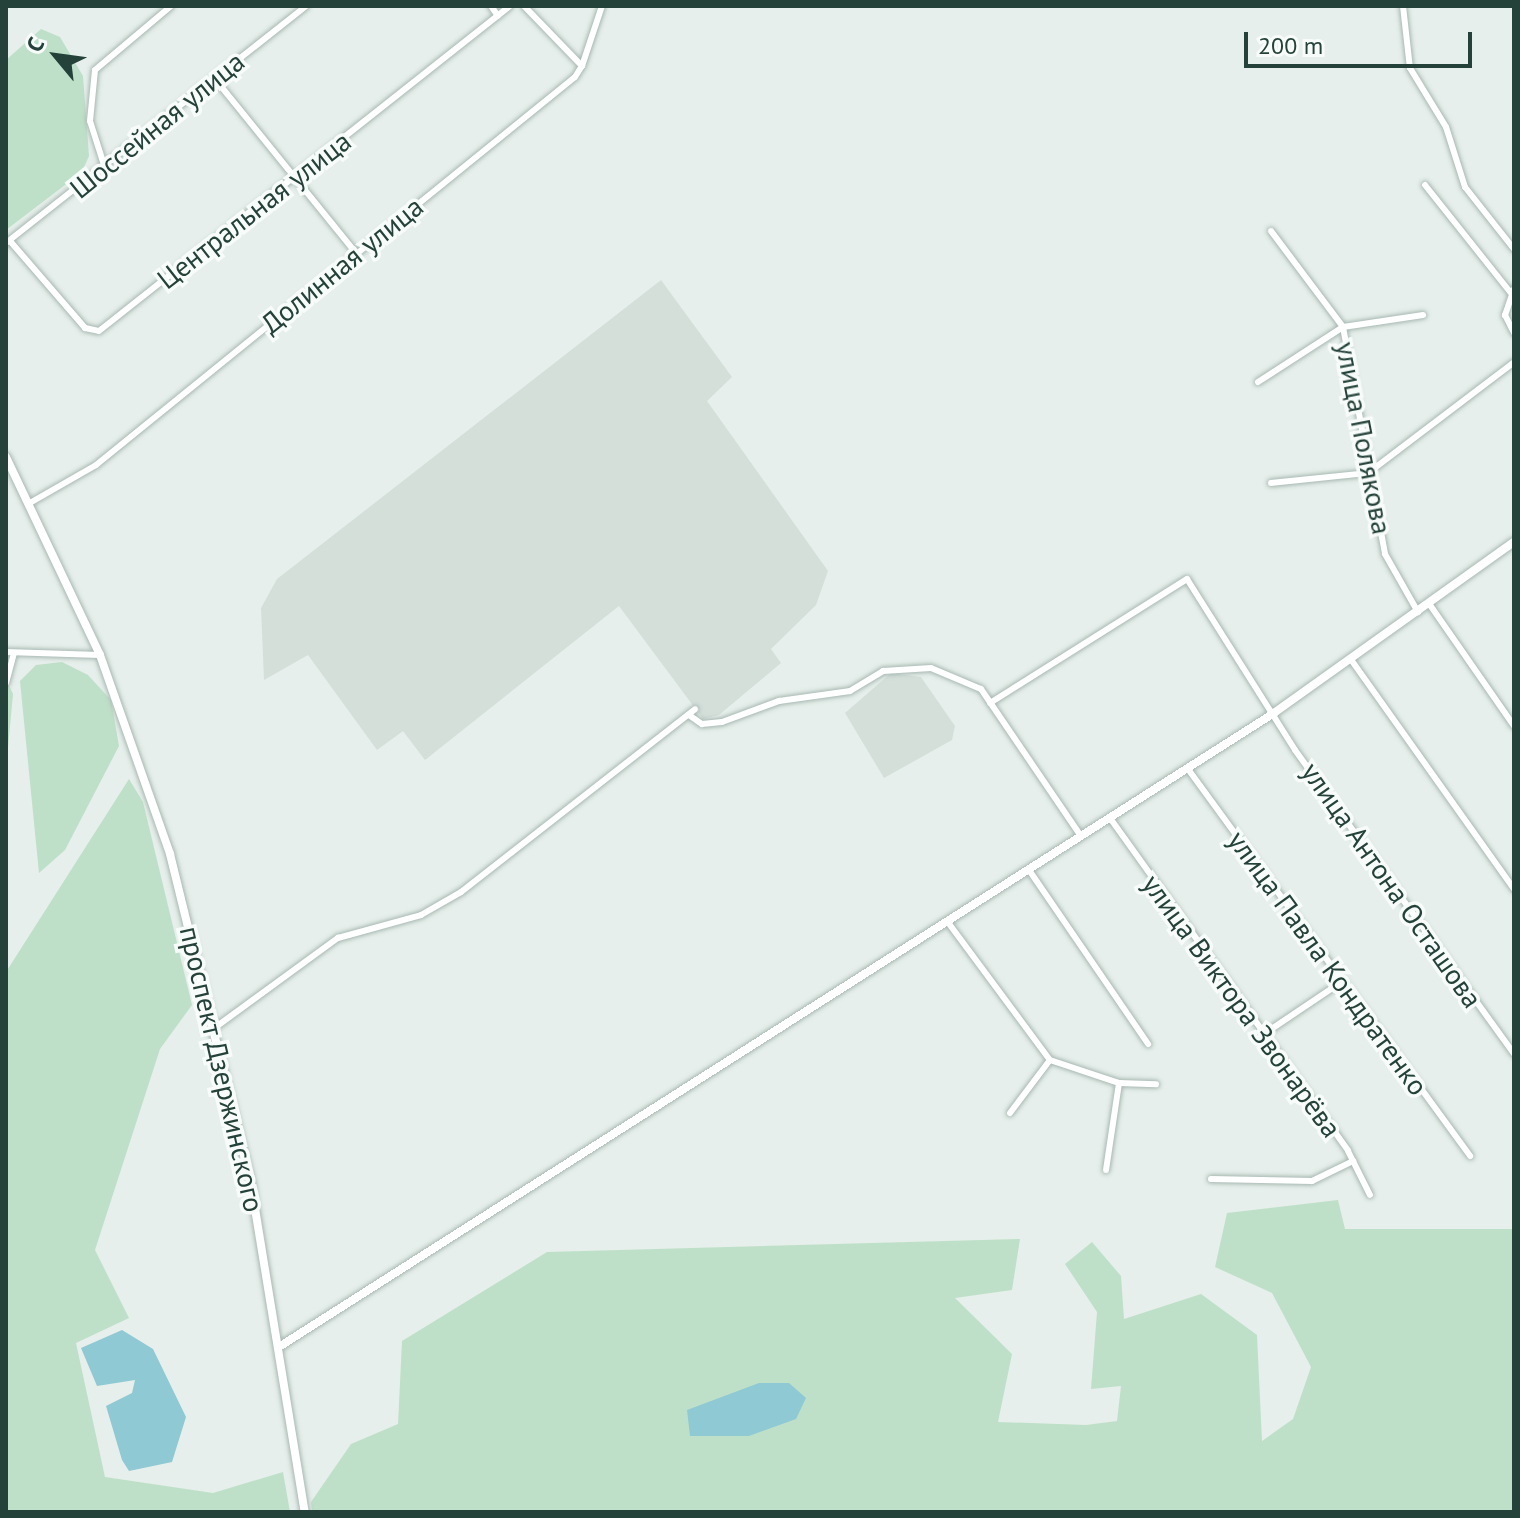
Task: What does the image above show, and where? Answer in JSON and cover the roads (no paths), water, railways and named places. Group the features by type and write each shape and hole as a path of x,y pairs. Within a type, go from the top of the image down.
{"street":[{"path":"105,168 90,121 95,70 171,6"},
{"name":"Шоссейная улица","path":"8,242 306,6"},
{"path":"491,6 498,16"},
{"name":"Центральная улица","path":"8,242 85,328 99,331 510,6"},
{"path":"524,6 582,66 602,6"},
{"path":"1403,6 1410,68 1446,127 1465,187 1514,249"},
{"name":"Долинная улица","path":"28,504 96,465 356,253 528,119 582,66"},
{"path":"215,79 356,253"},
{"path":"1425,185 1513,291 1505,315 1514,333"},
{"name":"улица Полякова","path":"1271,231 1343,327 1385,554 1418,612"},
{"path":"1258,382 1343,327 1423,315"},
{"path":"1271,483 1368,473 1514,362"},
{"name":"проспект Дзержинского","path":"6,457 100,655 170,854 213,1029 282,1345 305,1512"},
{"path":"282,1345 1274,713 1352,661 1514,542"},
{"name":"улица Антона Осташова","path":"990,703 1187,579 1274,713 1514,1054"},
{"path":"1430,605 1514,726"},
{"path":"6,683 10,652 100,655"},
{"path":"1352,661 1514,889"},
{"path":"689,715 702,724 722,722 779,701 850,691 912,664 969,683 990,703 1081,836"},
{"path":"213,1029 338,938 421,915 461,892 695,709"},
{"name":"улица Павла Кондратенко","path":"1188,769 1340,983 1470,1156"},
{"name":"улица Виктора Звонарёва","path":"1110,818 1261,1036 1353,1161 1370,1195"},
{"path":"1029,870 1148,1044"},
{"path":"947,921 1050,1060 1119,1083 1156,1084"},
{"path":"1261,1036 1340,983"},
{"path":"1010,1113 1050,1060"},
{"path":"1106,1170 1119,1083"},
{"path":"1211,1179 1312,1181 1353,1161"}],"water":[{"path":"122,1330 153,1349 186,1417 172,1462 129,1471 122,1460 106,1406 132,1393 135,1380 97,1386 81,1348"},
{"path":"759,1383 789,1383 806,1398 796,1419 749,1436 690,1436 687,1410"}]}
